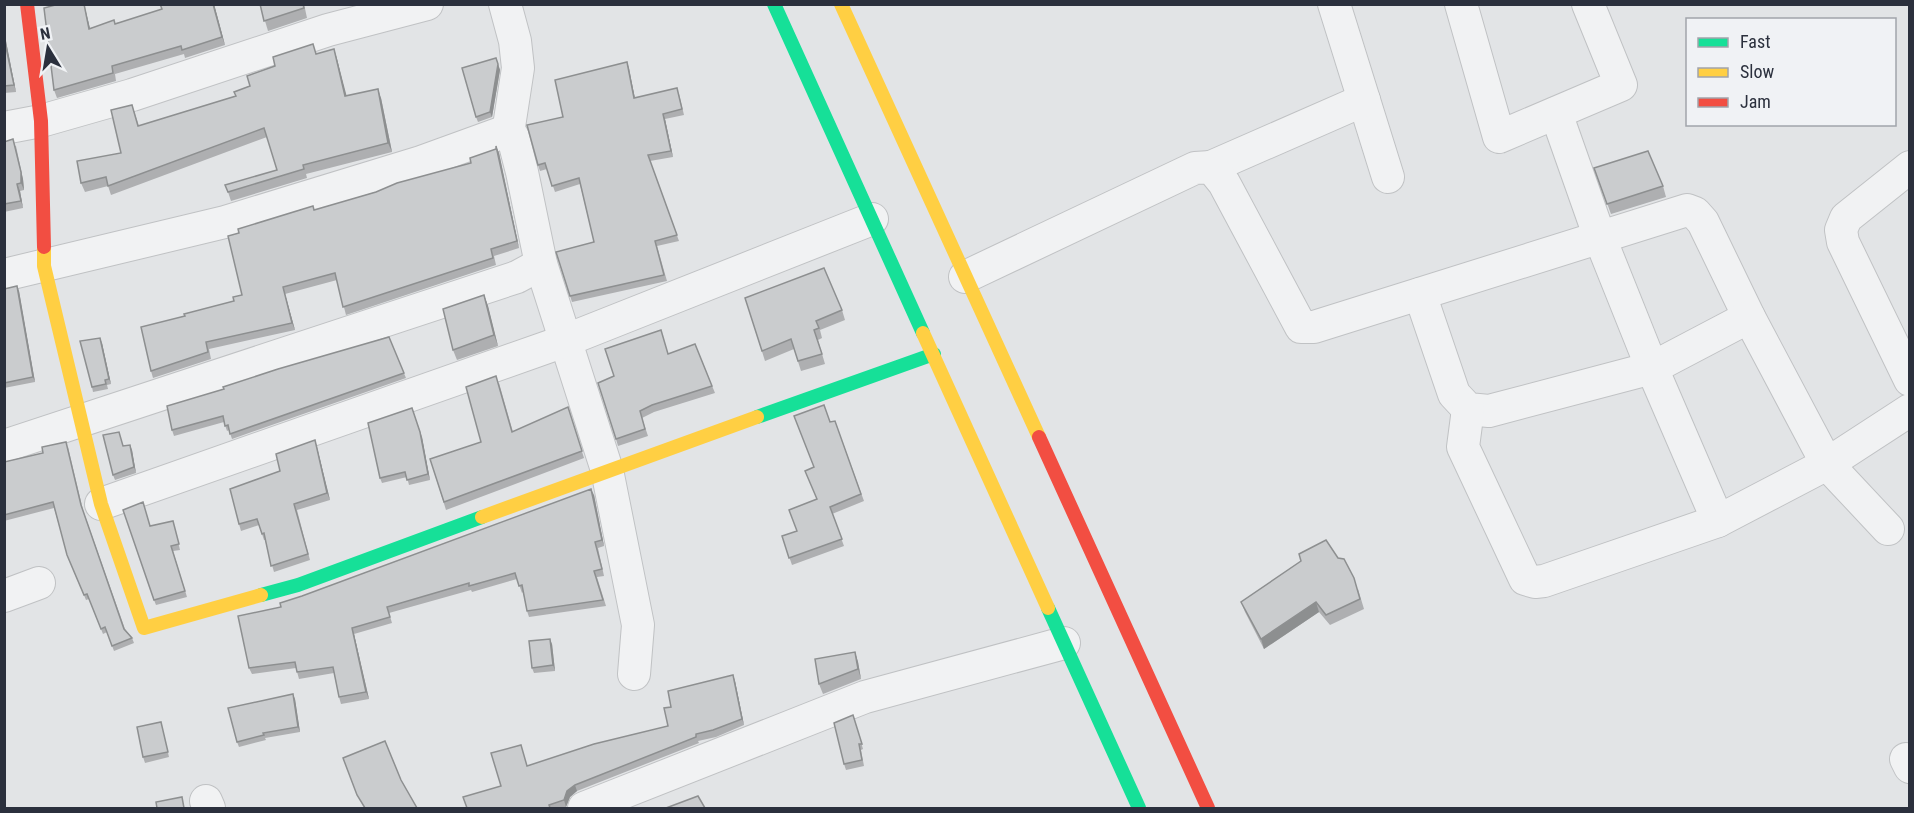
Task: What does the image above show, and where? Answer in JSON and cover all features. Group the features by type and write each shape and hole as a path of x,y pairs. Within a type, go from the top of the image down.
{"main road":[{"path":"27,4 41,122 44,266 101,504 144,628 298,585 607,470 934,354"},
{"path":"774,4 1139,808"},
{"path":"841,4 1208,808"}],"street":[{"path":"4,128 41,122 132,95 324,17 427,4"},
{"path":"506,4 519,68 508,133"},
{"path":"1334,4 1388,177"},
{"path":"1461,4 1499,137 1621,85 1588,4"},
{"path":"965,277 1182,173 1195,168 1211,167 1364,100"},
{"path":"1556,113 1600,238 1652,368 1718,521"},
{"path":"4,275 225,222 421,162 501,133 508,133 513,137 522,172 541,264 607,470 638,625 634,674"},
{"path":"1211,167 1224,183 1301,327 1314,327 1687,210 1695,213 1703,222 1749,317 1827,464 1888,529"},
{"path":"1910,167 1846,218 1841,230 1843,242 1910,380"},
{"path":"101,504 564,341 872,219"},
{"path":"4,446 517,277 541,264"},
{"path":"1420,294 1454,394 1468,409 1489,411 1652,368 1749,317"},
{"path":"1468,409 1464,447 1525,579 1535,582 1544,581 1718,521 1827,464 1910,410"},
{"path":"4,596 39,583"},
{"path":"588,808 865,697 1064,643"}],"building":[{"path":"59,4 84,4 89,29 114,20 115,24 162,9 160,4 213,4 222,37 182,50 181,46 112,66 113,73 54,90 44,8"},
{"path":"260,4 303,4 304,8 264,21"},
{"path":"4,38 14,85 4,86"},
{"path":"313,44 316,54 334,49 345,96 378,89 388,143 303,165 304,169 228,192 225,185 277,170 264,128 108,186 106,177 81,183 77,161 121,153 111,110 132,105 138,126 236,96 234,92 250,86 247,76 275,66 273,57"},
{"path":"496,58 498,64 490,112 476,117 462,68"},
{"path":"627,62 634,98 677,88 682,109 663,114 671,151 648,155 677,235 655,241 664,275 570,296 556,252 594,242 579,178 552,186 545,163 538,165 527,125 563,117 555,80"},
{"path":"13,139 21,172 21,183 17,184 21,201 4,204 4,142"},
{"path":"496,146 517,241 491,249 493,258 343,307 335,273 283,287 292,323 206,342 208,352 151,371 141,327 234,301 233,297 242,295 228,236 239,233 238,229 313,206 314,210 376,192 397,183 471,163 470,158 496,149"},
{"path":"1648,151 1663,186 1607,204 1594,168"},
{"path":"824,268 842,310 816,321 819,328 814,330 822,354 798,361 791,339 762,351 745,298"},
{"path":"17,286 33,377 4,383 4,289"},
{"path":"484,295 494,335 453,350 443,309"},
{"path":"661,330 668,354 695,344 712,386 640,411 645,429 616,439 598,383 614,376 605,349"},
{"path":"389,337 404,373 230,434 223,416 172,430 167,406 224,389 223,387 278,369"},
{"path":"100,338 109,379 105,380 106,384 92,387 80,341"},
{"path":"496,376 512,432 568,407 582,451 444,502 430,459 481,442 466,387"},
{"path":"824,405 830,422 835,421 861,494 830,507 842,539 789,558 782,536 797,531 789,510 817,499 805,471 814,467 794,416"},
{"path":"412,408 420,432 428,474 407,480 405,472 380,478 368,423"},
{"path":"119,432 123,446 130,445 134,467 113,475 103,435"},
{"path":"315,440 327,493 294,504 308,554 271,566 264,533 262,534 257,519 239,524 230,489 280,471 276,454"},
{"path":"66,442 81,505 124,629 132,638 112,646 105,627 101,629 87,594 84,595 67,555 53,502 4,515 4,462 43,453 42,447"},
{"path":"591,489 602,540 595,542 602,569 594,571 603,600 527,611 522,585 519,586 515,573 469,586 469,583 387,607 390,617 352,628 366,692 339,697 333,667 297,672 295,662 249,668 238,616 281,607 280,603"},
{"path":"143,502 150,526 173,521 179,544 171,546 185,591 154,600 123,510"},
{"path":"1326,540 1338,558 1344,559 1354,578 1360,599 1326,615 1316,602 1261,639 1241,602 1301,561 1299,554"},
{"path":"550,639 553,665 532,668 529,641"},
{"path":"855,652 858,669 819,684 815,659"},
{"path":"733,675 742,719 696,734 696,737 575,785 567,791 564,800 549,805 550,808 467,808 463,797 501,786 491,753 521,745 527,766 594,744 668,726 664,708 671,707 668,691"},
{"path":"293,694 298,727 263,733 264,735 237,742 228,708"},
{"path":"853,715 862,744 859,744 862,760 844,764 834,723"},
{"path":"161,722 168,752 143,757 137,727"},
{"path":"385,741 401,780 417,808 365,808 357,795 343,758"},
{"path":"698,796 705,808 666,808"},
{"path":"182,797 184,808 157,808 156,802"}],"traffic: fast":[{"path":"774,4 923,333"},
{"path":"757,417 934,354"},
{"path":"261,595 298,585 482,517"},
{"path":"1048,608 1139,808"}],"traffic: slow":[{"path":"841,4 1039,437"},
{"path":"44,247 44,266 101,504 144,628 261,595"},
{"path":"923,333 1048,608"},
{"path":"482,517 757,417"}],"traffic: jam":[{"path":"27,4 41,121 44,247"},
{"path":"1039,437 1208,808"}]}
